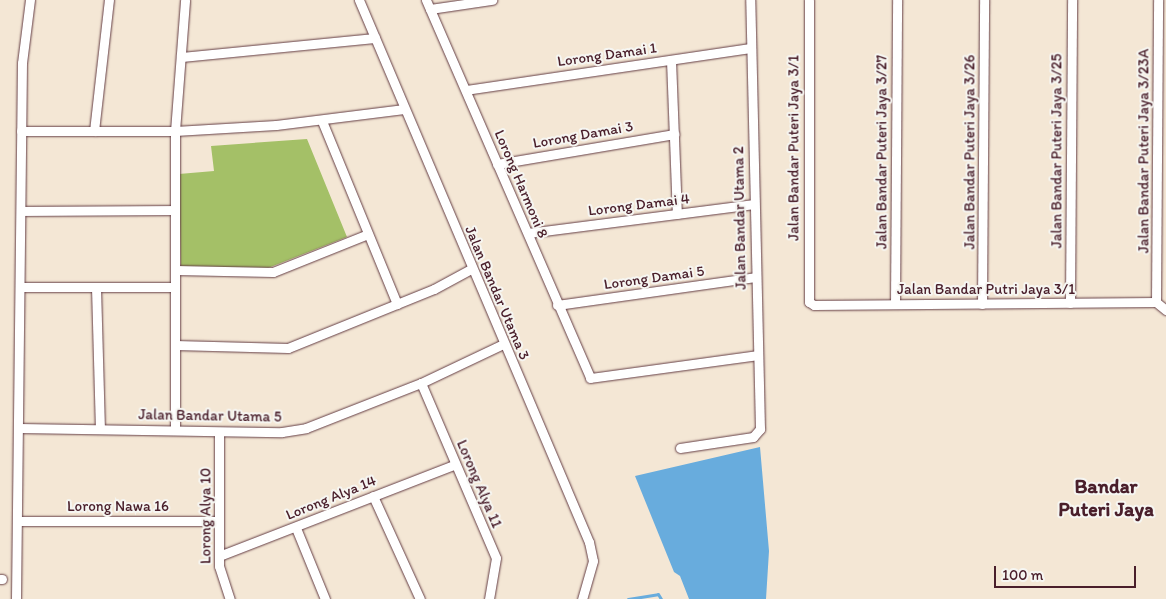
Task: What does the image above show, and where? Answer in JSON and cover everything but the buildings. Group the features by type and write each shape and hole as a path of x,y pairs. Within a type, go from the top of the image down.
{"street":[{"path":"16,599 22,210 22,62 30,0"},
{"path":"94,131 109,0"},
{"path":"174,430 175,131 185,0"},
{"name":"Jalan Bandar Utama 3","path":"359,0 471,269 589,542 593,561 582,599"},
{"name":"Lorong Harmoni 8","path":"426,0 590,378 757,355"},
{"path":"430,9 492,0"},
{"name":"Jalan Bandar Utama 2","path":"680,448 757,435 760,429 750,0"},
{"name":"Jalan Bandar Puteri Jaya 3/1","path":"808,296 809,0"},
{"name":"Jalan Bandar Puteri Jaya 3/27","path":"895,304 897,0"},
{"name":"Jalan Bandar Puteri Jaya 3/26","path":"982,304 984,0"},
{"name":"Jalan Bandar Puteri Jaya 3/25","path":"1070,303 1072,0"},
{"name":"Jalan Bandar Puteri Jaya 3/23A","path":"1156,302 1162,48 1158,0"},
{"path":"181,57 375,38"},
{"name":"Lorong Damai 1","path":"466,90 751,48"},
{"path":"671,60 677,214"},
{"path":"21,131 175,131 322,121 404,109"},
{"path":"322,121 397,304"},
{"name":"Lorong Damai 3","path":"498,164 674,134"},
{"name":"Lorong Damai 4","path":"528,233 754,204"},
{"path":"22,210 175,210"},
{"path":"175,270 273,272 368,234"},
{"path":"175,345 288,348 397,304 471,269"},
{"name":"Lorong Damai 5","path":"557,305 755,277"},
{"path":"21,287 175,287"},
{"path":"96,287 100,429"},
{"name":"Jalan Bandar Putri Jaya 3/1","path":"808,296 814,304 1156,302"},
{"path":"1156,302 1166,310"},
{"name":"Jalan Bandar Utama 5","path":"19,428 282,432 306,428 421,383 503,344"},
{"name":"Lorong Alya 11","path":"421,383 454,465 496,558 489,599"},
{"name":"Lorong Alya 10","path":"219,432 218,521 220,573 230,599"},
{"name":"Lorong Alya 14","path":"219,556 296,528 454,465"},
{"path":"373,496 420,599"},
{"name":"Lorong Nawa 16","path":"18,521 218,521"},
{"path":"296,528 325,599"}],"green space":[{"path":"307,139 347,237 263,270 181,269 179,174 214,171 211,146"}],"water":[{"path":"760,447 769,551 766,599 689,599 680,576 674,572 635,476"}],"waterway":[{"path":"628,599 658,594 661,599"}],"district":[{"name":"Bandar Puteri Jaya","path":"1106,498"}]}
